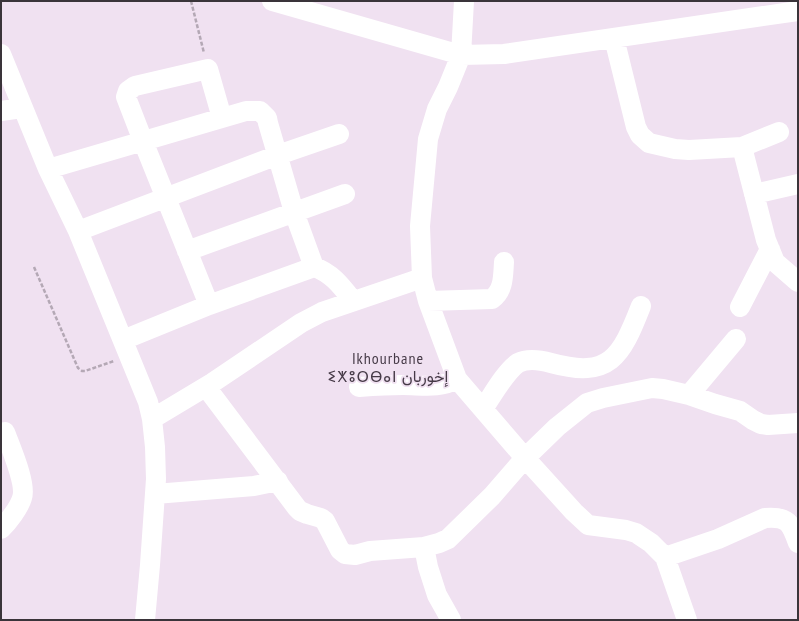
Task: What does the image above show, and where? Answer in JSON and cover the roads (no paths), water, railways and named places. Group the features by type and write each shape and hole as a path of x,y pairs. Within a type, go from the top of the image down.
{"street":[{"path":"272,1 461,55 504,54 798,11"},
{"path":"464,1 461,55 437,109 428,139 420,226 422,278 428,301 457,379 525,458 574,512 588,525 636,532 651,542 665,558 687,620"},
{"path":"614,38 636,127 643,139 649,143 676,149 689,150 742,147 779,132"},
{"path":"1,54 48,169 78,231 148,402 152,419 155,447 156,479 145,620"},
{"path":"209,306 126,97 128,90 135,86 208,69 222,118"},
{"path":"1,111 22,108"},
{"path":"48,169 222,118 246,112 260,111 267,118 294,212 314,267"},
{"path":"78,231 278,155 339,134"},
{"path":"742,147 766,240 775,262 798,282"},
{"path":"754,194 798,184"},
{"path":"187,251 345,194"},
{"path":"740,307 770,249"},
{"path":"428,301 492,299 498,295 502,286 504,262"},
{"path":"126,348 209,306 314,267 323,270 331,276 353,301"},
{"path":"152,419 206,387 301,323 322,312 422,278"},
{"path":"483,409 510,371 519,363 528,360 541,360 570,368 586,369 601,366 609,362 616,355 629,335 640,306"},
{"path":"689,394 736,339"},
{"path":"595,367 610,396"},
{"path":"359,387 403,385 434,386 449,384 457,379"},
{"path":"206,387 300,511 321,518 325,521 340,550 345,554 355,555 370,551 424,547 448,538 492,496 525,458 557,427 587,403 610,396 652,388 663,389 689,394 715,404 740,411 761,424 798,424"},
{"path":"1,529 9,521 22,498 23,488 17,463 5,432"},
{"path":"155,494 254,486 278,481"},
{"path":"665,558 718,539 765,518 785,520 791,525 798,543"},
{"path":"424,547 428,567 437,595 451,620"}],"district":[{"name":"Ikhourbane ⵉⵅⵓⵔⴱⴰⵏ إخوربان","path":"388,367"}]}
